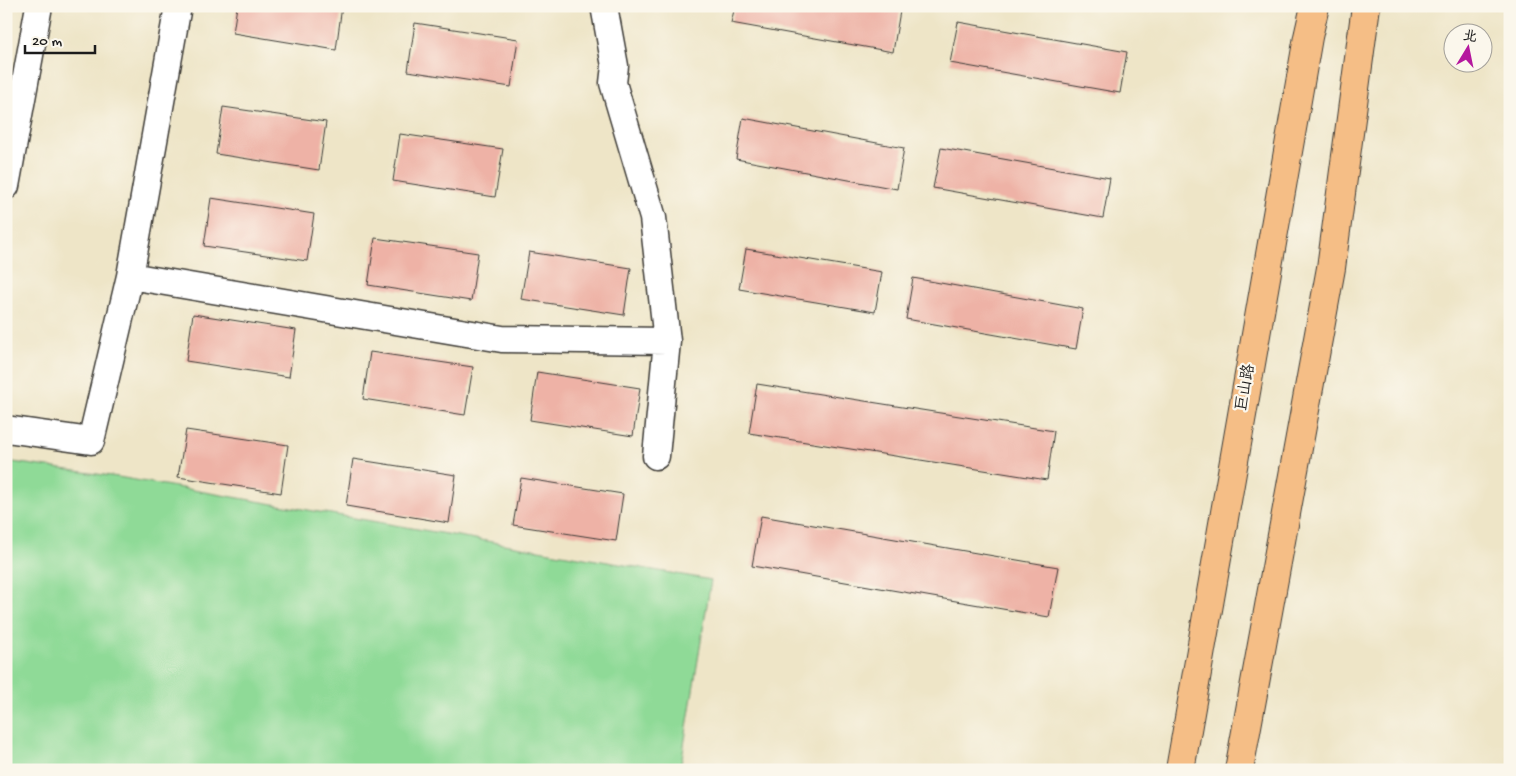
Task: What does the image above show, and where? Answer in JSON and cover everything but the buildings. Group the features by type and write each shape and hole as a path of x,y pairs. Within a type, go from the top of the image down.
{"main road":[{"name":"巨山路","path":"1180,770 1315,6"},
{"path":"1239,770 1331,268 1366,6"}],"street":[{"path":"6,186 39,6"},
{"path":"6,429 91,441 130,276 178,6"},
{"path":"604,6 615,66 614,83 653,218 667,341 656,456"},
{"path":"130,276 502,339 667,341"}],"green space":[{"path":"6,461 118,477 711,580 680,770 6,770"}]}
